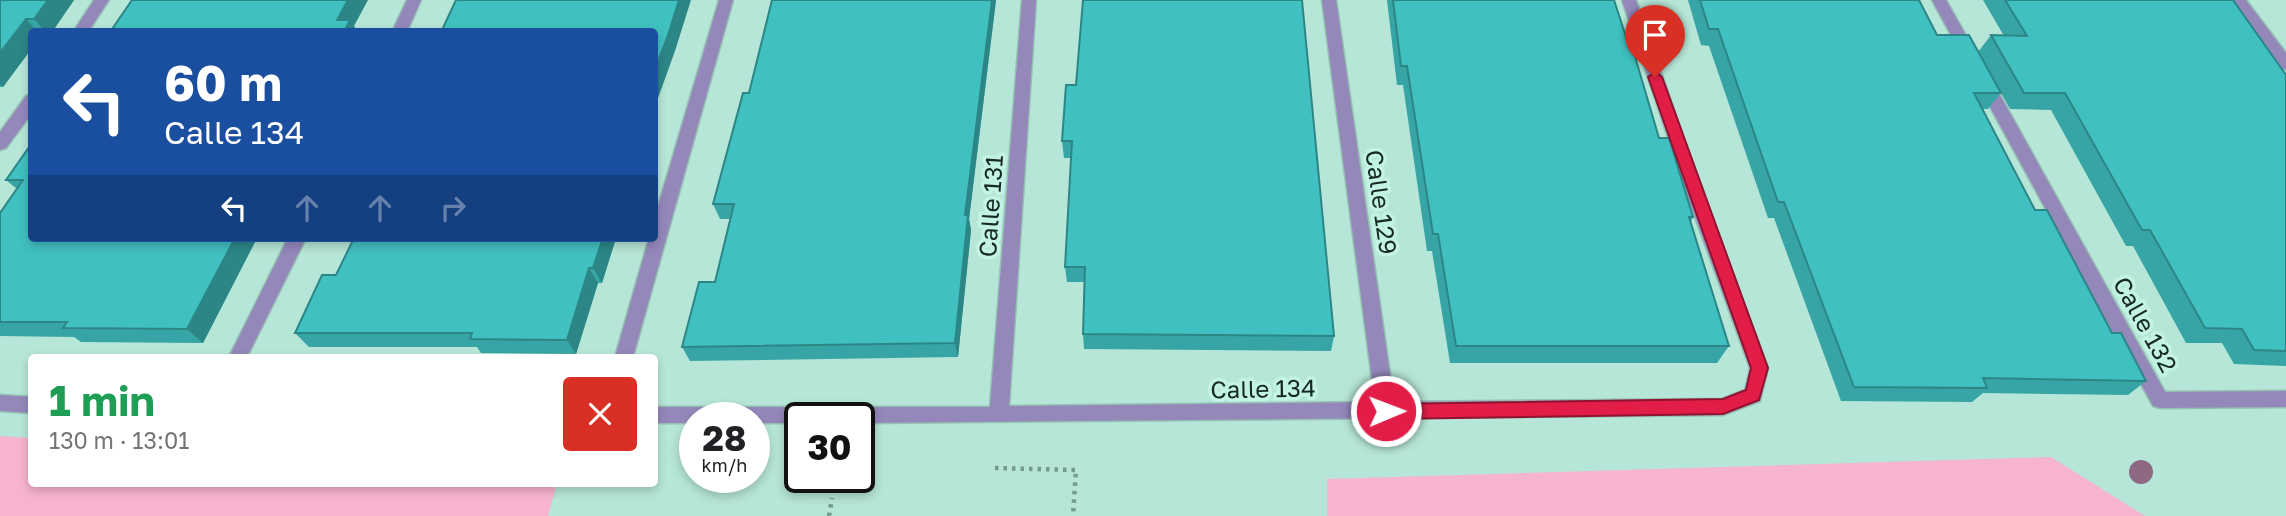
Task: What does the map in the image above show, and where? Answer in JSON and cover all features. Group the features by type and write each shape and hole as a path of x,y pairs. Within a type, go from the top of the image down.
{"street":[{"path":"83,28 102,0"},
{"path":"401,28 414,0"},
{"path":"658,238 726,0"},
{"name":"Calle 131","path":"999,415 1029,0"},
{"name":"Calle 129","path":"1329,0 1386,411"},
{"name":"Calle 134","path":"658,415 999,415 1723,407 1753,395 1759,368 1699,206 1629,0"},
{"name":"Calle 132","path":"1939,0 2160,400 2286,399"},
{"path":"2238,0 2286,64"},
{"path":"0,144 28,106"},
{"path":"239,354 295,242"},
{"path":"625,354 657,242"},
{"path":"0,403 28,405"}],"path":[{"path":"995,468 1076,470 1073,516"},
{"path":"829,516 832,498"}],"shaded area":[{"path":"0,436 28,438 28,487 556,487 548,516 0,516"},
{"path":"2051,457 2145,516 1327,516 1327,479"}],"building":[{"path":"0,0 48,0 34,19 26,19 0,53"},
{"path":"132,0 348,0 337,20 350,20 346,28 113,28"},
{"path":"456,0 679,0 658,61 658,28 443,28"},
{"path":"772,0 992,0 965,215 968,215 955,343 682,347 699,282 715,282 734,204 713,204 743,93 749,93"},
{"path":"1083,0 1302,0 1334,336 1083,334 1085,267 1065,267 1072,141 1062,141 1066,85 1076,85"},
{"path":"1393,0 1614,0 1628,43 1631,43 1659,138 1669,138 1693,217 1689,217 1729,346 1456,346 1438,234 1433,234 1407,66 1401,66"},
{"path":"1700,0 1919,0 1937,35 1969,35 2001,93 1974,93 2035,210 2047,210 2112,333 2121,333 2146,381 1983,378 1987,388 1854,387 1784,202 1778,202 1718,29 1709,29"},
{"path":"2005,0 2233,0 2286,75 2286,351 2254,350 2242,329 2205,328 2150,230 2142,230 2065,93 2024,93 1991,35 2027,36"},
{"path":"28,149 28,242 233,242 187,329 63,328 67,322 0,322 0,213 23,180 6,180"},
{"path":"352,242 602,242 593,268 589,268 567,340 470,339 472,333 295,333 322,275 336,275"}],"route":[{"path":"1386,411 1723,407 1753,395 1759,368 1655,77"}]}
